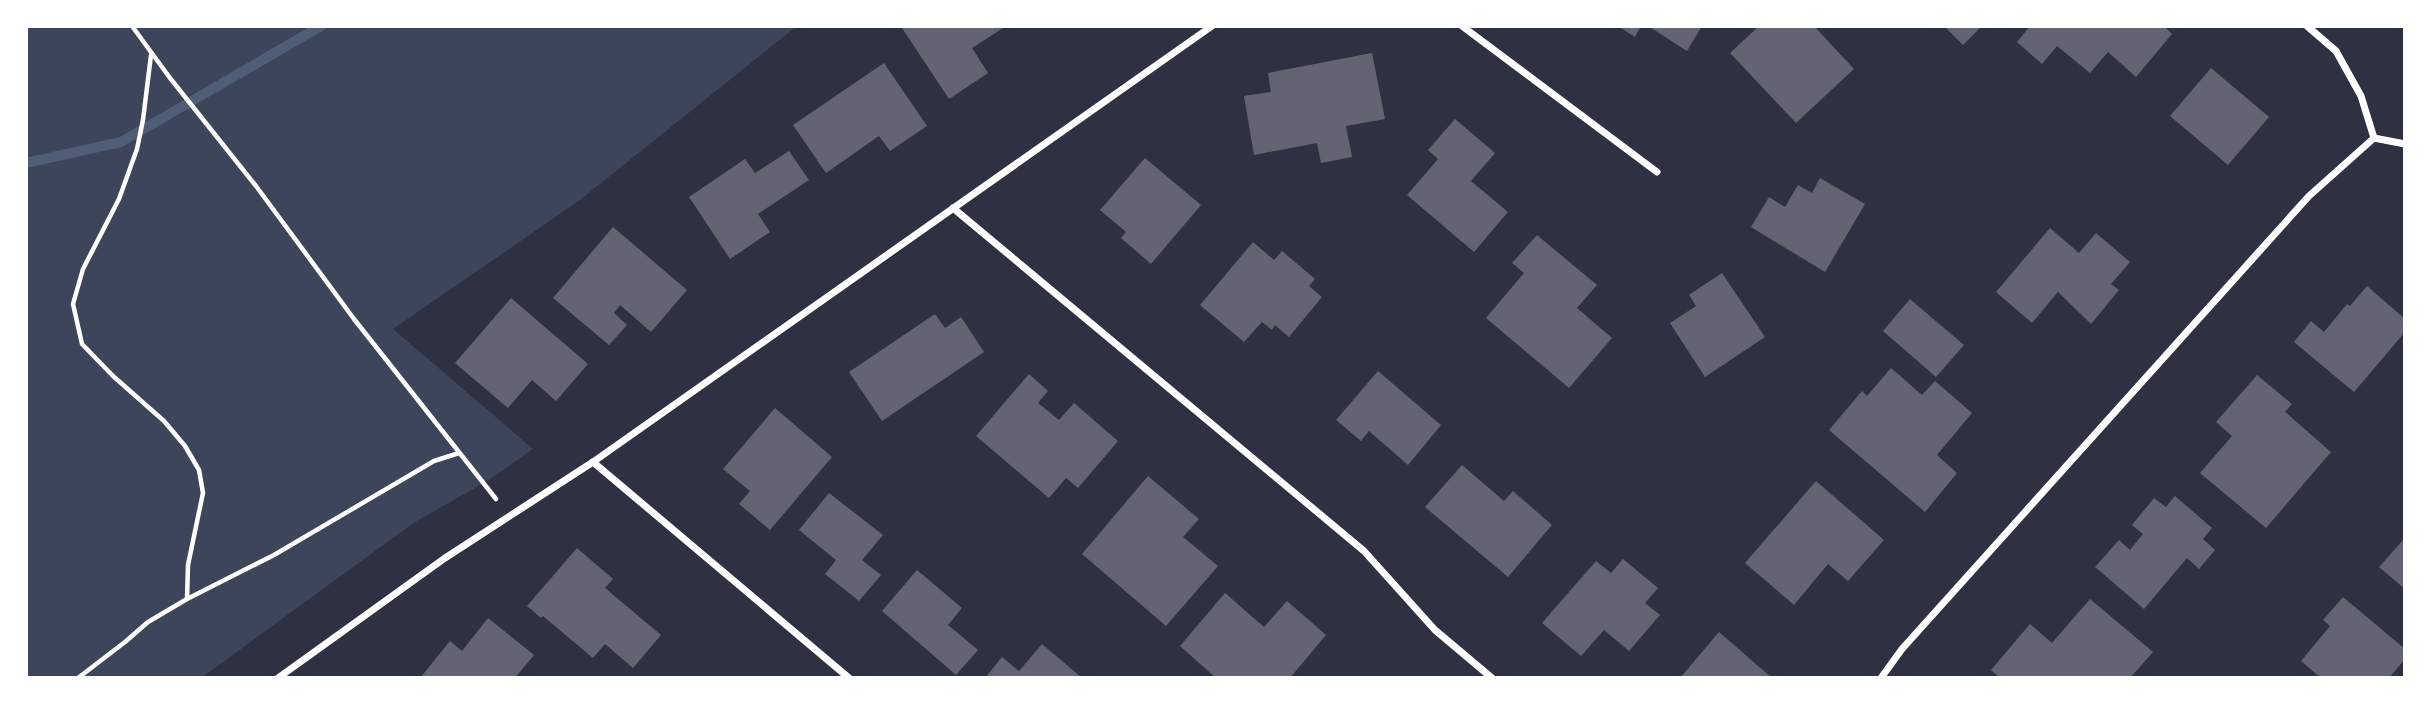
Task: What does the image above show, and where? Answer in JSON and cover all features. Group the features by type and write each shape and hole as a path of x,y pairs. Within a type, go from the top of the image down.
{"street":[{"path":"278,678 445,558 593,462 1212,26"},
{"path":"1462,26 1657,172"},
{"path":"2307,26 2336,51 2361,96 2374,138"},
{"path":"2374,138 2405,144"},
{"path":"1881,678 1902,649 2309,196 2374,138"},
{"path":"953,208 1364,551 1435,630 1492,678"},
{"path":"593,462 849,678"}],"path":[{"path":"134,27 151,54 256,186 354,320 510,516"},
{"path":"151,54 143,120 136,149 119,200 83,269 73,304 82,344 164,421 185,446 199,470 203,493 188,565 187,598"},
{"path":"78,678 148,622 187,598 246,571 435,461 458,453"}],"shaded area":[{"path":"26,26 797,26 580,200 393,329 533,449 489,480 415,522 201,678 26,678"}],"building":[{"path":"1006,26 972,48 988,73 949,99 902,28"},
{"path":"1618,26 1641,26 1635,37"},
{"path":"1648,26 1702,26 1687,51"},
{"path":"1759,26 1814,26 1854,69 1796,123 1730,53"},
{"path":"1944,26 1982,26 1963,45"},
{"path":"2030,26 2164,26 2172,34 2136,77 2108,52 2090,73 2057,46 2042,64 2017,42"},
{"path":"1372,53 1385,119 1346,126 1352,157 1321,163 1317,143 1254,155 1244,96 1271,92 1268,73"},
{"path":"884,63 927,126 890,151 879,136 826,173 793,125"},
{"path":"2211,68 2269,117 2228,165 2170,116"},
{"path":"1455,119 1495,153 1471,181 1508,212 1474,252 1407,195 1438,159 1428,150"},
{"path":"789,151 809,180 758,214 770,232 730,259 689,197 745,159 755,173"},
{"path":"1145,158 1201,205 1151,264 1121,238 1126,232 1100,210"},
{"path":"1820,178 1865,204 1825,272 1751,227 1769,197 1785,207 1798,185 1812,193"},
{"path":"613,227 687,290 651,332 620,305 614,313 627,325 609,345 553,298"},
{"path":"2050,228 2079,253 2096,233 2130,262 2111,284 2119,290 2091,324 2058,292 2032,323 1996,292"},
{"path":"1537,235 1597,285 1577,308 1612,338 1569,388 1486,318 1524,273 1512,263"},
{"path":"1253,242 1274,260 1282,251 1315,279 1309,286 1322,297 1289,337 1275,325 1272,330 1262,322 1244,342 1200,305"},
{"path":"1722,273 1765,337 1705,377 1670,323 1696,306 1689,295"},
{"path":"2367,286 2405,319 2405,332 2354,392 2294,342 2311,321 2324,332 2347,304 2350,306"},
{"path":"511,298 588,364 556,401 532,380 508,408 455,363"},
{"path":"1910,299 1964,345 1936,377 1883,331"},
{"path":"935,314 945,328 961,317 984,352 882,421 849,372"},
{"path":"1891,368 1922,395 1935,381 1972,413 1937,455 1957,473 1925,512 1829,430 1862,391 1867,396"},
{"path":"1378,371 1441,425 1408,465 1369,431 1361,441 1336,420"},
{"path":"1029,374 1048,391 1038,403 1059,420 1074,403 1118,441 1078,488 1066,478 1049,498 976,436"},
{"path":"2257,375 2292,404 2285,412 2331,452 2266,528 2200,473 2232,436 2216,422"},
{"path":"775,408 832,457 770,530 739,504 750,491 723,469"},
{"path":"1462,465 1504,501 1513,491 1552,525 1508,577 1425,507"},
{"path":"1148,476 1199,519 1183,537 1218,566 1166,626 1082,554"},
{"path":"1816,481 1884,540 1848,581 1828,564 1794,605 1745,563"},
{"path":"829,493 883,535 862,560 881,575 859,601 825,574 836,560 799,530"},
{"path":"2175,496 2212,528 2203,539 2215,550 2199,569 2187,558 2144,609 2095,567 2119,540 2130,550 2143,534 2132,525 2154,498 2166,507"},
{"path":"2405,538 2405,589 2379,567"},
{"path":"577,548 613,579 605,588 661,635 633,668 605,644 593,658 527,606"},
{"path":"1623,559 1658,588 1645,603 1660,615 1629,651 1604,630 1581,656 1542,623 1596,561 1611,573"},
{"path":"917,570 962,608 948,625 978,650 956,675 882,611"},
{"path":"1225,593 1264,627 1287,601 1326,635 1290,678 1216,678 1180,646"},
{"path":"2343,597 2405,649 2405,659 2389,678 2321,678 2301,661 2330,626 2323,620"},
{"path":"2090,599 2153,652 2130,678 2000,678 1991,670 2030,624 2052,643"},
{"path":"488,618 534,655 515,678 420,678 450,641 462,651"},
{"path":"1719,632 1772,678 1680,678"},
{"path":"1042,644 1082,678 985,678 1002,657 1019,671"}],"waterway":[{"path":"26,163 121,142 321,26"}]}
